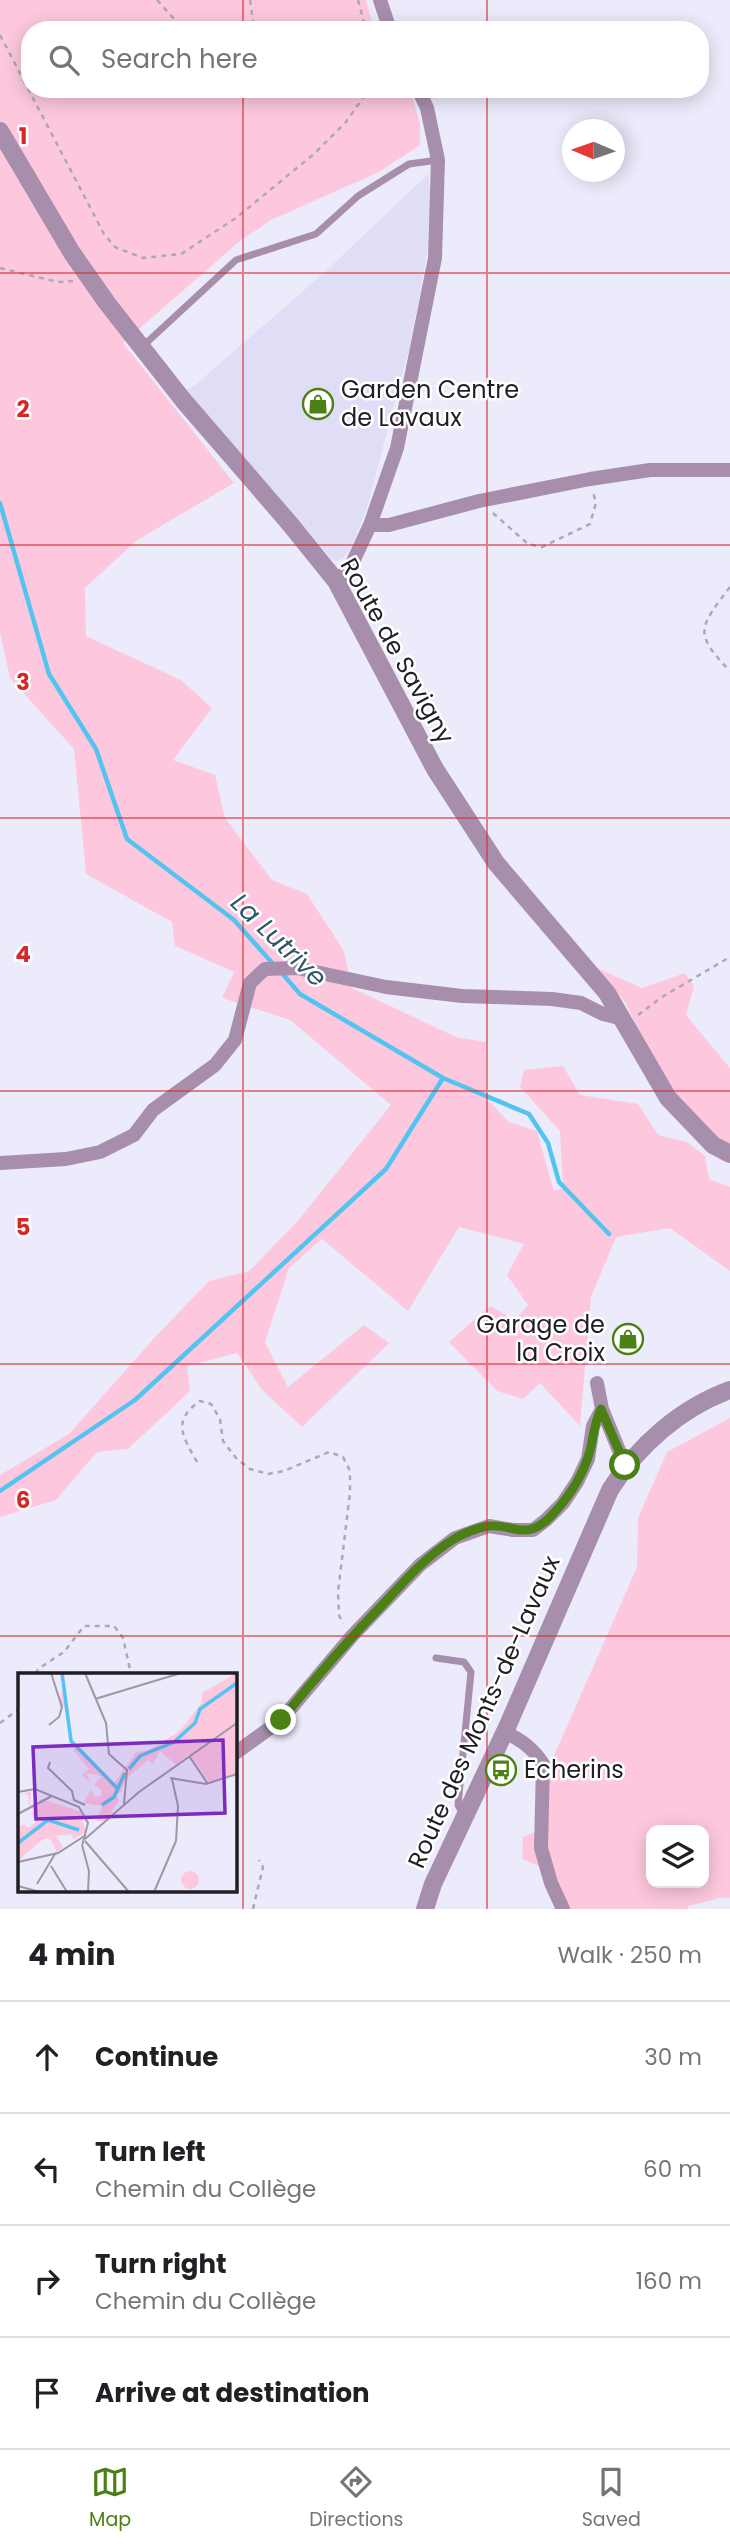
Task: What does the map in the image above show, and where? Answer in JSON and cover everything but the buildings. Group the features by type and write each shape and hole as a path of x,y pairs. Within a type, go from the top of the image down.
{"street":[{"path":"380,0 387,21"},
{"path":"335,581 350,568 370,525 397,447 435,258 438,160 427,108 422,98"},
{"name":"Route de Savigny","path":"0,131 90,279 183,400 290,524 335,581 435,769 496,863 607,993 668,1098 713,1145 730,1154"},
{"path":"370,525 389,525 479,501 590,479 650,470 730,470"},
{"path":"0,1163 66,1159 100,1152 134,1135 153,1110 215,1065 235,1040 250,983 265,969 297,968 386,988 462,996 562,1000 581,1003 624,1021"},
{"path":"597,1383 601,1409 625,1465"},
{"name":"Route des Monts-de-Lavaux","path":"425,1909 433,1884 505,1732 598,1515 625,1465 661,1431 691,1409 730,1390"},
{"path":"236,1754 281,1720 352,1636 420,1565 455,1538 489,1526 533,1530 546,1520 563,1503 577,1482 588,1459 593,1426 601,1409"},
{"path":"505,1732 526,1743 536,1752 543,1764 541,1848 551,1883 564,1909"}],"lane":[{"path":"142,347 236,260 316,234 358,196 409,164 438,160"},
{"path":"436,1658 464,1662 471,1672 462,1741 458,1805 466,1818"}],"path":[{"path":"157,0 176,21"},
{"path":"250,0 253,21"},
{"path":"358,0 364,21"},
{"path":"0,35 21,75"},
{"path":"33,98 104,234 115,247 143,258 181,254 236,218 315,153 346,122 363,98"},
{"path":"0,268 58,282 90,279"},
{"path":"479,501 528,544 542,547 590,524 596,503 590,479"},
{"path":"730,587 707,618 704,632 710,651 730,671"},
{"path":"624,1021 730,957"},
{"path":"197,1462 183,1435 182,1420 189,1409 200,1401 211,1404 220,1419 223,1441 236,1458 250,1469 268,1474 284,1471 329,1452 343,1457 350,1471 350,1493 338,1592 339,1615 352,1636"},
{"path":"37,1673 38,1669 64,1652 84,1626 114,1626 122,1638 131,1673"},
{"path":"0,1723 18,1710"},
{"path":"253,1909 263,1867 259,1860"}],"shaded area":[{"path":"0,0 366,0 372,21 21,21 21,98 413,98 420,124 420,145 379,172 271,220 240,241 123,343 234,483 136,541 85,588 86,636 181,680 212,708 173,760 215,775 225,818 272,880 307,894 344,951 352,988 456,1037 486,1042 486,1098 509,1122 537,1131 554,1191 563,1188 560,1131 520,1087 524,1070 563,1066 580,1095 638,1104 658,1135 687,1142 705,1156 709,1179 730,1187 730,1271 670,1228 616,1237 591,1297 580,1426 540,1383 523,1399 497,1391 449,1342 490,1306 515,1320 528,1305 507,1275 524,1244 459,1227 408,1311 322,1239 289,1268 265,1342 288,1387 364,1325 389,1343 302,1427 262,1390 237,1353 187,1366 190,1391 128,1449 97,1452 56,1500 0,1517 0,1475 69,1434 209,1281 249,1271 296,1223 391,1105 290,1020 222,998 234,972 175,946 172,922 86,874 74,749 10,678 0,632"},
{"path":"428,174 431,195 428,249 410,345 367,508 350,550 342,559 336,561 184,390 194,386 326,271"},
{"path":"595,967 642,988 685,973 694,986 686,1015 730,1068 730,1146 715,1139 665,1083 625,1002"},
{"path":"730,1418 730,1898 688,1906 688,1909 570,1909 553,1872 522,1859 523,1837 545,1828 546,1774 637,1567 638,1518 667,1452"}],"waterway":[{"name":"La Lutrive","path":"0,503 49,674 96,749 127,839 234,920 274,965"},
{"name":"La Lutrive","path":"280,971 300,994 443,1078 529,1114 548,1143 559,1182 609,1234"},
{"path":"0,1491 135,1400 386,1169 443,1078"}],"place":[{"name":"Garden Centre de Lavaux","path":"318,404"},
{"name":"Garage de la Croix","path":"628,1339"},
{"name":"Echerins","path":"501,1770"}],"route":[{"path":"281,1720 328,1661 420,1565 455,1538 489,1526 533,1530 546,1520 563,1503 577,1482 588,1459 593,1426 601,1409 617,1441 625,1465"}]}
